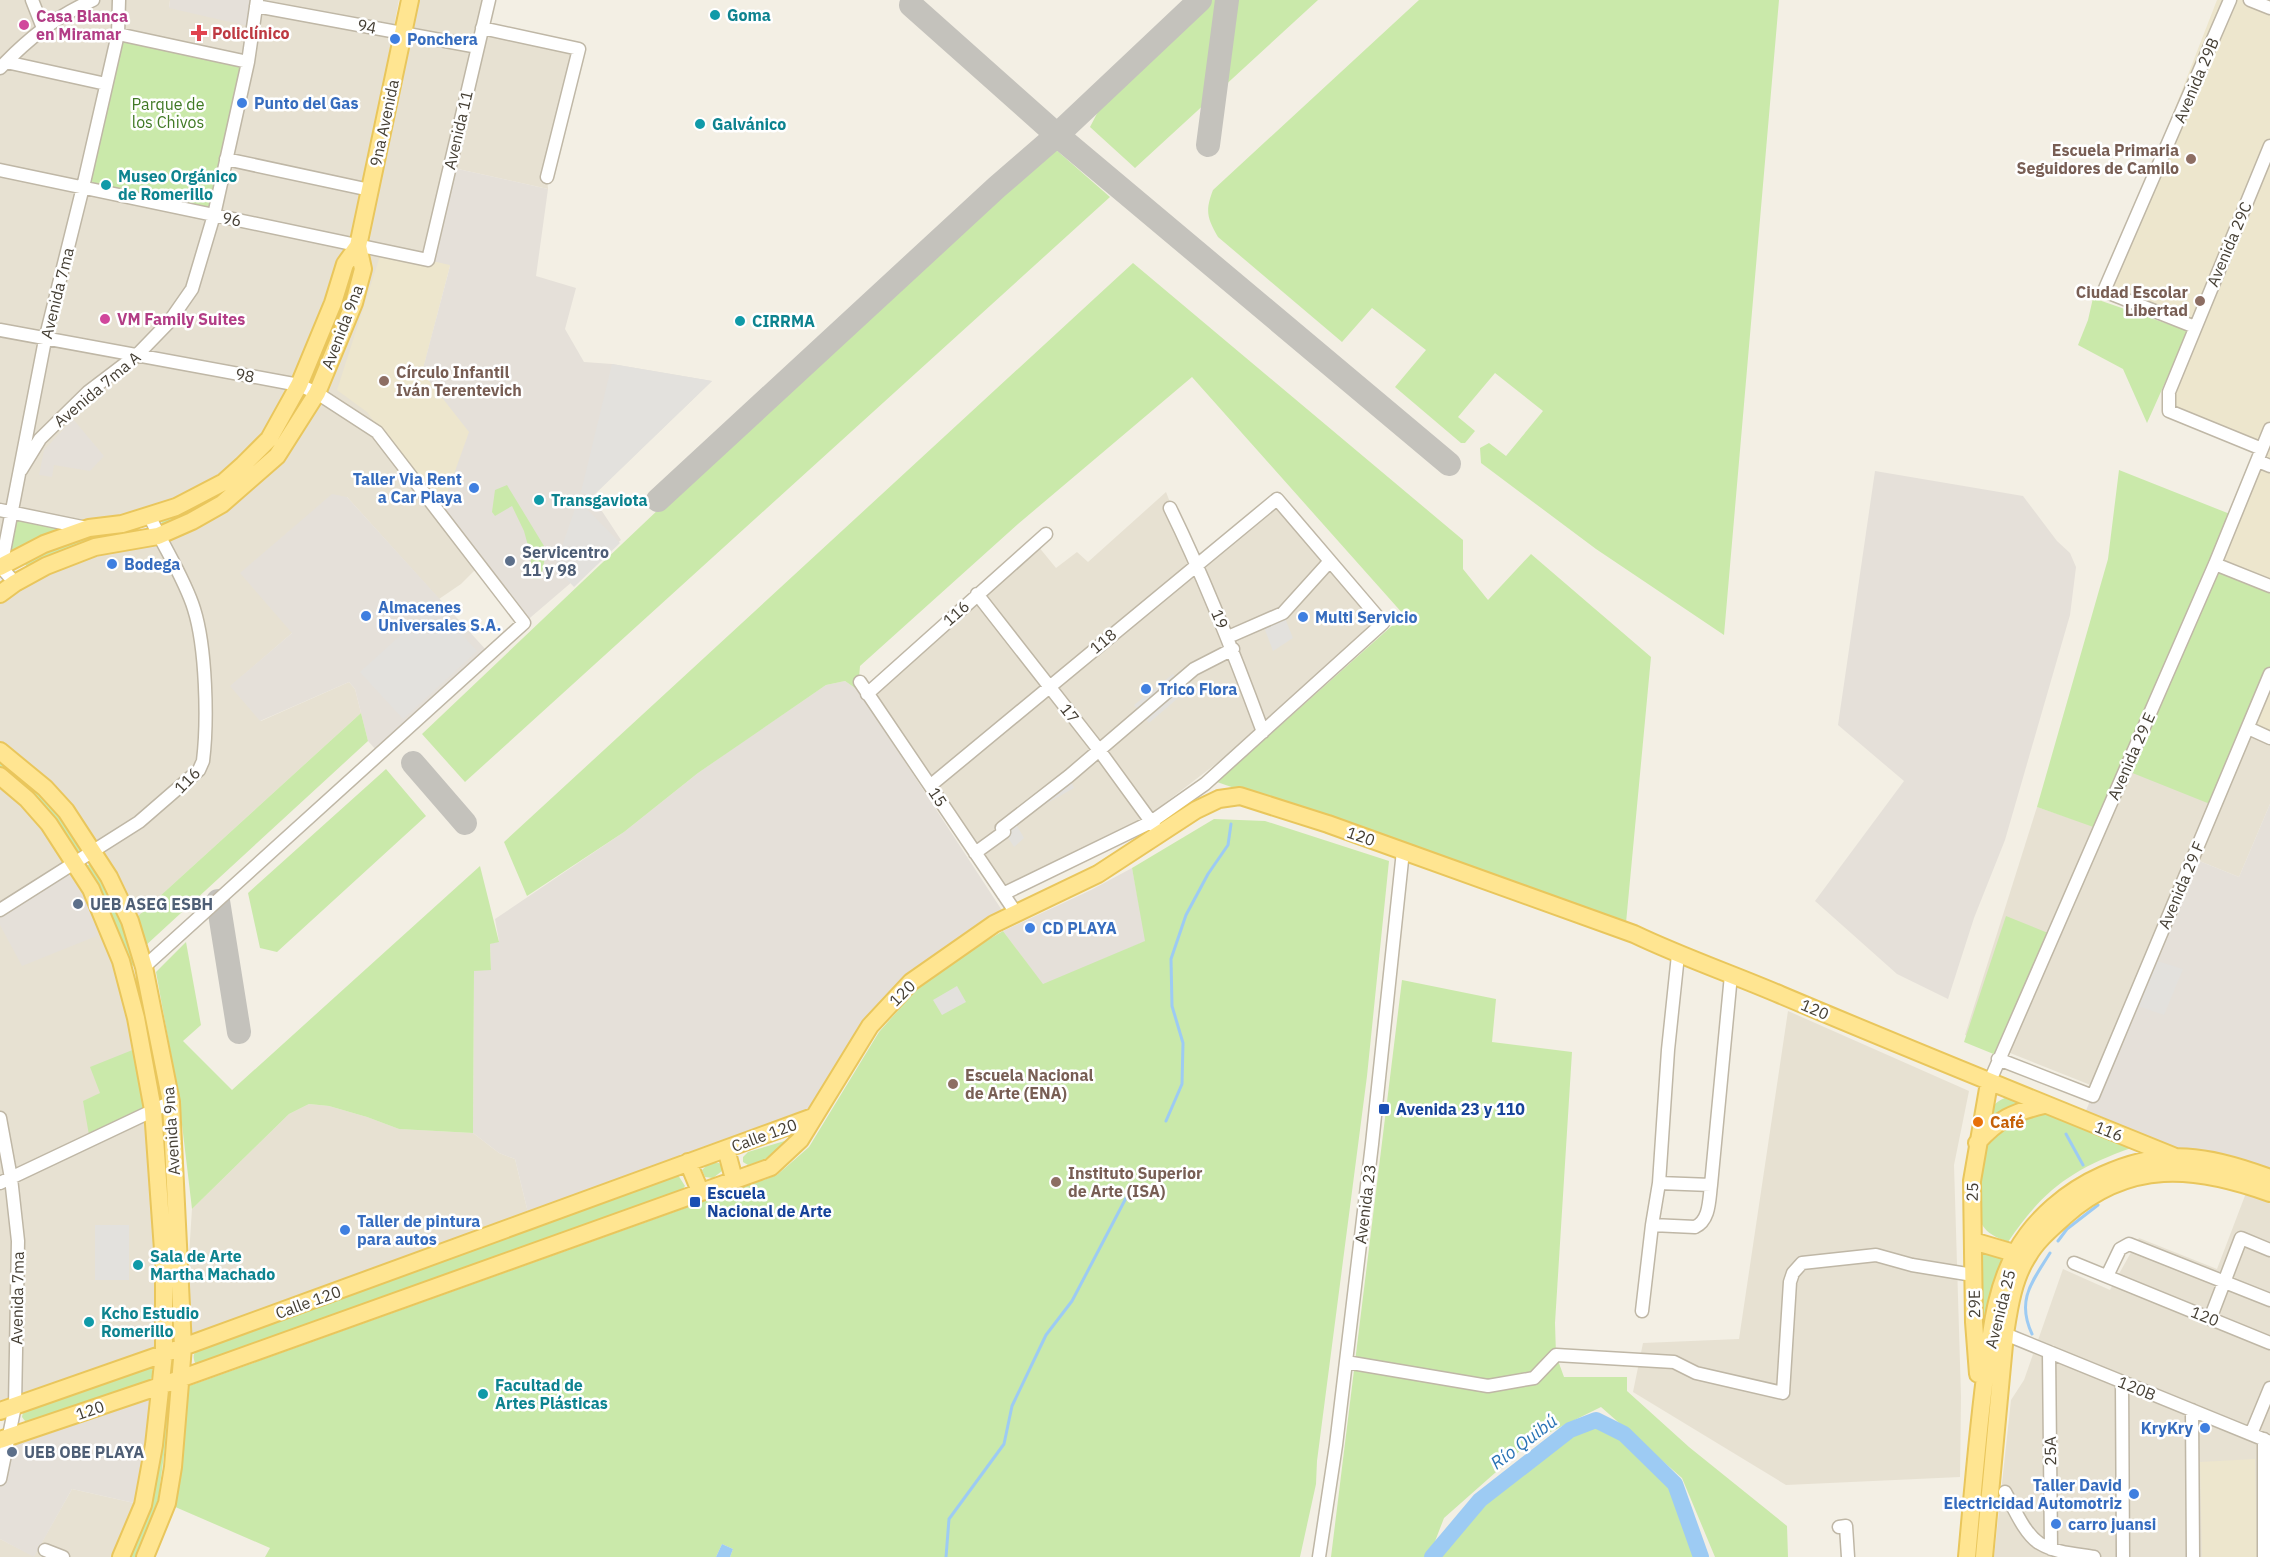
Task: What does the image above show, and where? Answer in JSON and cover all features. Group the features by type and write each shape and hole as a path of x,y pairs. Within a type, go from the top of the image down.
{"main road":[{"name":"9na Avenida","path":"358,246 410,0"},
{"name":"Avenida 9na","path":"0,567 44,544 88,528 122,524 176,507 224,482 237,471 269,439 299,385 333,303 345,264 358,246"},
{"name":"Avenida 9na","path":"0,594 46,566 95,547 152,538 222,504 277,456 316,393 354,303 363,269 358,246"},
{"name":"Avenida 9na","path":"0,751 45,788 66,811 109,877 130,921 144,967 171,1102 183,1347 173,1467 167,1503 145,1557"},
{"name":"Avenida 9na","path":"0,776 27,799 49,824 91,889 126,980 136,1018 153,1110 164,1264 164,1354 154,1444 143,1505 121,1557"},
{"name":"120","path":"813,1117 870,1026 911,982 994,924 1098,874 1156,828 1219,799 1240,796 1403,851 1634,934 1678,955 2044,1105"},
{"path":"126,980 144,967"},
{"name":"25","path":"1973,1275 1972,1181 1989,1083"},
{"path":"1977,1143 1990,1128 2008,1116 2044,1105"},
{"name":"116","path":"2044,1105 2173,1156"},
{"name":"Calle 120","path":"164,1354 813,1117"},
{"name":"Calle 120","path":"179,1378 771,1167 800,1140 813,1117"},
{"path":"726,1149 734,1179"},
{"path":"2173,1156 2205,1159 2241,1167 2270,1178"},
{"name":"Avenida 25","path":"1984,1557 2005,1334 2021,1255 2028,1233 2048,1211 2086,1182 2117,1168 2149,1158 2173,1156"},
{"path":"688,1162 700,1191"},
{"path":"1973,1241 2021,1255 2077,1205 2107,1187 2140,1175 2172,1172 2202,1173 2231,1179 2270,1192"},
{"name":"Avenida 25","path":"1967,1557 1981,1405 1991,1335 2003,1281 2021,1255"},
{"name":"29E","path":"1973,1275 1974,1322 1981,1405"},
{"name":"120","path":"7,1409 164,1354"},
{"name":"120","path":"4,1438 179,1378"}],"street":[{"path":"32,0 43,28"},
{"path":"3,65 43,28 68,11 93,0"},
{"name":"Avenida 7ma","path":"0,567 6,512 20,472 25,435 45,340 118,34 119,0"},
{"name":"Avenida 11","path":"428,260 489,0"},
{"name":"Avenida 29B","path":"2195,327 2104,291 2230,0"},
{"path":"2250,0 2270,8"},
{"name":"94","path":"256,3 477,47"},
{"name":"Avenida 7ma A","path":"20,472 40,439 88,392 138,354 169,322 192,289 214,215 248,62 256,3"},
{"path":"482,28 579,49 547,177"},
{"path":"118,34 248,62"},
{"path":"3,65 106,84"},
{"name":"Avenida 29C","path":"2265,444 2169,411 2169,392 2270,146"},
{"path":"226,159 370,190"},
{"name":"96","path":"0,170 428,260"},
{"name":"98","path":"0,330 299,385 316,393 376,432 524,623 144,967"},
{"path":"25,435 40,439"},
{"path":"2265,444 2270,466"},
{"name":"Avenida 29 E","path":"1989,1083 2265,444"},
{"name":"118","path":"931,785 1277,499 1330,561"},
{"name":"19","path":"1170,508 1197,563 1263,732"},
{"path":"6,512 88,528"},
{"name":"116","path":"0,910 139,822 199,770 203,761 204,681 199,625 194,607 172,564 152,538 150,517"},
{"name":"116","path":"867,694 1046,534"},
{"path":"975,853 1004,832 1002,828 1100,750 1194,669 1230,643 1283,613 1330,561"},
{"name":"120","path":"1003,894 1156,828 1383,623 1330,561"},
{"path":"2215,564 2270,586"},
{"path":"0,567 15,583"},
{"name":"17","path":"977,594 1100,750 1156,828"},
{"name":"Avenida 29 F","path":"1998,1059 2093,1096 2270,674"},
{"name":"15","path":"860,681 1016,913"},
{"path":"2248,728 2270,738"},
{"name":"Avenida 23","path":"1319,1557 1336,1445 1372,1144 1403,851"},
{"path":"1642,1311 1659,1183 1668,1050 1678,955"},
{"path":"1652,1225 1695,1227 1706,1218 1731,975"},
{"path":"6,1180 171,1102"},
{"name":"Avenida 7ma","path":"0,1118 6,1180 18,1241 0,1479"},
{"path":"1659,1183 1711,1185"},
{"path":"2210,1319 2241,1238 2270,1250"},
{"path":"2107,1276 2120,1249 2129,1244 2270,1300"},
{"path":"1346,1362 1488,1386 1533,1378 1556,1355 1619,1357 1674,1362 1696,1373 1783,1393 1790,1282 1797,1266 1802,1263 1876,1256 1912,1265 1973,1275"},
{"name":"120","path":"2073,1263 2270,1343"},
{"name":"120B","path":"2005,1334 2267,1440"},
{"name":"25A","path":"2049,1352 2051,1549"},
{"path":"2122,1382 2123,1557"},
{"path":"2251,1434 2270,1388"},
{"path":"2192,1410 2193,1557"},
{"path":"2264,1557 2267,1440"},
{"path":"2005,1492 2029,1532 2038,1542 2051,1549 2094,1557"},
{"path":"1839,1527 1846,1526 1848,1557"},
{"path":"45,1550 63,1557"}],"shaded area":[{"path":"0,0 170,0 169,7 257,0 399,0 354,239 293,379 263,436 210,484 0,567"},
{"path":"170,0 257,0 252,27 169,8"},
{"path":"410,0 489,0 482,28 579,49 547,177 548,189 449,167 429,260 450,265 422,372 469,432 480,565 461,584 439,599 347,497 292,633 231,686 261,721 349,682 355,689 361,713 137,917 109,877 0,751 0,594 46,566 147,539 277,456 354,303 358,246"},
{"name":"Ciudad Escolar Libertad","path":"2217,0 2270,0 2270,585 2215,564 2262,449 2169,411 2195,327 2104,291"},
{"path":"449,167 548,189 536,276 576,288 565,329 584,362 612,364 712,381 592,496 621,540 524,623 440,513 422,372 450,266 428,260"},
{"name":"Círculo Infantil Iván Terentevich","path":"382,250 450,265 422,372 469,432 440,513 367,412 337,390"},
{"path":"612,364 712,381 592,497 581,492"},
{"path":"73,419 104,456 90,471 54,465 52,477 39,475 44,450"},
{"path":"1875,471 2023,496 2057,541 2070,553 2076,567 2070,615 2005,840 1974,918 1948,999 1897,974 1815,901 1904,781 1838,725"},
{"path":"1166,492 1193,561 1273,499 1376,624 1260,730 1122,836 1006,888 872,694 1038,546 1056,568 1077,552 1088,562"},
{"name":"Almacenes Universales S.A.","path":"332,494 347,497 487,651 377,751 368,741 355,689 349,682 260,721 230,686 292,633 240,573"},
{"path":"578,500 620,543 574,587 555,567"},
{"path":"434,605 477,651 403,719 360,672"},
{"path":"1283,613 1293,638 1273,651 1262,622"},
{"path":"1173,674 1185,692 1149,723 1134,705"},
{"path":"2270,677 2270,740 2248,732"},
{"path":"845,681 858,690 1007,918 911,982 813,1117 530,1221 515,1159 499,1153 473,1133 474,970 491,970 490,944 499,941 495,919 624,832 698,773 826,685"},
{"path":"2248,728 2270,738 2270,804 2239,877 2192,858 2093,1086 1965,1035 2037,807 2099,828 2125,769"},
{"path":"0,776 27,799 109,931 153,1110 164,1354 0,1411"},
{"path":"1069,776 1074,788 1024,816 1016,824 1024,838 1014,847 1002,828"},
{"path":"2270,804 2270,1178 2082,1120 2192,858 2239,877"},
{"path":"75,864 109,931 22,966 0,925 0,910"},
{"path":"1132,868 1146,941 1043,985 1003,931"},
{"path":"2151,959 2183,969 2164,1015 2132,1004"},
{"path":"957,986 966,1002 942,1015 933,1000"},
{"path":"1788,1011 1969,1091 1954,1165 1961,1396 1960,1477 1786,1485 1633,1392 1643,1343 1739,1339"},
{"path":"309,1104 329,1106 399,1129 473,1133 499,1153 515,1159 530,1221 183,1347 192,1209 289,1114"},
{"path":"2246,1193 2270,1202 2270,1557 1994,1557 2011,1400 2024,1380 2063,1269 2110,1290 2139,1238 2217,1269"},
{"path":"95,1225 129,1225 129,1280 95,1280"},
{"path":"160,1386 143,1505 72,1489 34,1557 0,1539 0,1440"},
{"path":"2255,1459 2257,1557 2202,1557 2200,1462"},
{"path":"72,1489 143,1505 121,1557 0,1557 0,1539 34,1556"}],"green space":[{"path":"1208,0 1318,0 1135,168 1090,127 1104,100"},
{"path":"1419,0 1779,0 1724,635 1596,549 1481,463 1480,448 1489,443 1506,456 1543,411 1495,373 1458,417 1475,431 1465,443 1461,443 1395,387 1426,350 1372,308 1342,342 1218,237 1211,225 1208,209 1213,190"},
{"name":"Parque de los Chivos","path":"118,34 248,62 214,215 83,187"},
{"path":"1054,148 1110,197 465,782 422,734 780,394"},
{"path":"1133,263 1463,540 1463,569 1488,600 1531,554 1651,657 1626,923 1217,782 1404,615 1192,377 1018,524 860,666 858,690 845,681 826,685 698,773 624,832 527,896 504,842"},
{"path":"349,270 356,270 357,275 315,382 312,383 310,380"},
{"path":"2093,298 2188,331 2147,423 2123,369 2078,345 2088,320"},
{"path":"303,395 306,396 281,442 220,500 166,526 161,524 163,519 206,498"},
{"path":"2119,470 2235,516 2215,564 2270,586 2270,674 2215,806 2125,770 2099,829 2037,807 2108,559"},
{"path":"507,485 544,546 545,557 541,578 533,579 530,553 524,531 512,506 495,516 492,512 495,490"},
{"path":"12,513 89,528 1,567"},
{"path":"84,535 88,538 86,541 27,567 25,564 28,558"},
{"path":"361,713 368,741 144,947 137,917"},
{"path":"0,760 21,775 64,818 83,850 76,852 0,770"},
{"path":"386,769 426,816 277,952 260,948 248,893"},
{"name":"Instituto Superior de Arte (ISA)","path":"1214,819 1265,821 1389,861 1367,1076 1317,1461 1316,1484 1300,1557 730,1557 733,1549 722,1544 716,1557 265,1557 270,1548 173,1506 186,1387 777,1175 809,1147 879,1032 918,988 951,962 1003,931 1043,984 1145,941 1132,868"},
{"path":"92,863 97,867 136,959 134,965 131,966 85,869"},
{"path":"480,866 499,942 490,944 491,970 474,971 473,1133 399,1129 329,1106 309,1104 289,1114 192,1209 179,1099 156,972 186,942 201,1025 183,1041 232,1090"},
{"path":"2006,916 2048,933 1996,1055 1964,1042"},
{"path":"138,976 163,1099 160,1101 156,1099 133,982"},
{"path":"1402,980 1496,999 1492,1042 1572,1052 1555,1323 1556,1355 1564,1377 1627,1377 1627,1391 1689,1447 1787,1526 1788,1557 1715,1557 1682,1478 1601,1407 1530,1442 1444,1518 1429,1557 1331,1557"},
{"path":"135,1049 146,1108 89,1135 83,1101 100,1093 90,1067"},
{"path":"2007,1097 2026,1104 1986,1125 1992,1107"},
{"path":"2045,1114 2131,1148 2092,1164 2060,1183 2034,1208 2008,1242 1990,1233 1980,1217 1979,1163 1981,1153 1990,1138 2008,1124 2026,1115"},
{"path":"788,1140 764,1160 748,1165 743,1162 743,1157 748,1152"},
{"path":"714,1163 722,1166 722,1171 713,1178 705,1177 702,1170"},
{"path":"678,1175 685,1186 680,1193 195,1363 194,1354 200,1348"},
{"path":"1981,1247 2004,1255 1990,1296 1982,1345"},
{"path":"147,1367 152,1369 153,1374 150,1382 32,1422 25,1421 22,1417 23,1412"},
{"path":"167,1394 170,1395 171,1402 158,1500 136,1557 128,1557"},
{"path":"1596,1420 1624,1434 1675,1484 1693,1557 1432,1557 1480,1500 1570,1430"}],"water":[{"path":"722,1544 733,1549 730,1557 716,1557"}],"waterway":[{"path":"1166,1121 1182,1084 1183,1043 1172,1006 1171,959 1186,915 1208,874 1228,845 1231,824"},
{"path":"2066,1134 2083,1165"},
{"path":"946,1557 949,1519 1004,1444 1012,1406 1046,1335 1072,1301 1126,1198"},
{"path":"2058,1241 2067,1229 2098,1205"},
{"path":"2032,1334 2027,1322 2026,1301 2032,1282 2050,1253"},
{"name":"Río Quibú","path":"1432,1557 1480,1500 1570,1430 1596,1420 1624,1434 1675,1484 1701,1557"}],"taxiway":[{"path":"658,500 997,187 1057,135 1200,0"},
{"path":"1208,145 1227,0"},
{"path":"911,5 1057,135 1449,464"},
{"path":"413,763 465,823"},
{"path":"218,901 239,1032"}],"place":[{"name":"Goma","path":"715,15"},
{"name":"Casa Blanca en Miramar","path":"24,25"},
{"name":"Policlínico","path":"199,33"},
{"name":"Ponchera","path":"395,39"},
{"name":"Punto del Gas","path":"242,103"},
{"name":"Galvánico","path":"700,124"},
{"name":"Escuela Primaria Seguidores de Camilo","path":"2191,159"},
{"name":"Museo Orgánico de Romerillo","path":"106,185"},
{"name":"Ciudad Escolar Libertad","path":"2200,301"},
{"name":"VM Family Suites","path":"105,319"},
{"name":"CIRRMA","path":"740,321"},
{"name":"Círculo Infantil Iván Terentevich","path":"384,381"},
{"name":"Taller Via Rent a Car Playa","path":"474,488"},
{"name":"Transgaviota","path":"539,500"},
{"name":"Servicentro 11 y 98","path":"510,561"},
{"name":"Bodega","path":"112,564"},
{"name":"Almacenes Universales S.A.","path":"366,616"},
{"name":"Multi Servicio","path":"1303,617"},
{"name":"Trico Flora","path":"1146,689"},
{"name":"UEB ASEG ESBH","path":"78,904"},
{"name":"CD PLAYA","path":"1030,928"},
{"name":"Escuela Nacional de Arte (ENA)","path":"953,1084"},
{"name":"Avenida 23 y 110","path":"1384,1109"},
{"name":"Café","path":"1978,1122"},
{"name":"Instituto Superior de Arte (ISA)","path":"1056,1182"},
{"name":"Escuela Nacional de Arte","path":"695,1202"},
{"name":"Taller de pintura para autos","path":"345,1230"},
{"name":"Sala de Arte Martha Machado","path":"138,1265"},
{"name":"Kcho Estudio Romerillo","path":"89,1322"},
{"name":"Facultad de Artes Plásticas","path":"483,1394"},
{"name":"KryKry","path":"2205,1428"},
{"name":"UEB OBE PLAYA","path":"12,1452"},
{"name":"Taller David Electricidad Automotriz","path":"2134,1494"},
{"name":"carro juansi","path":"2056,1524"}]}
